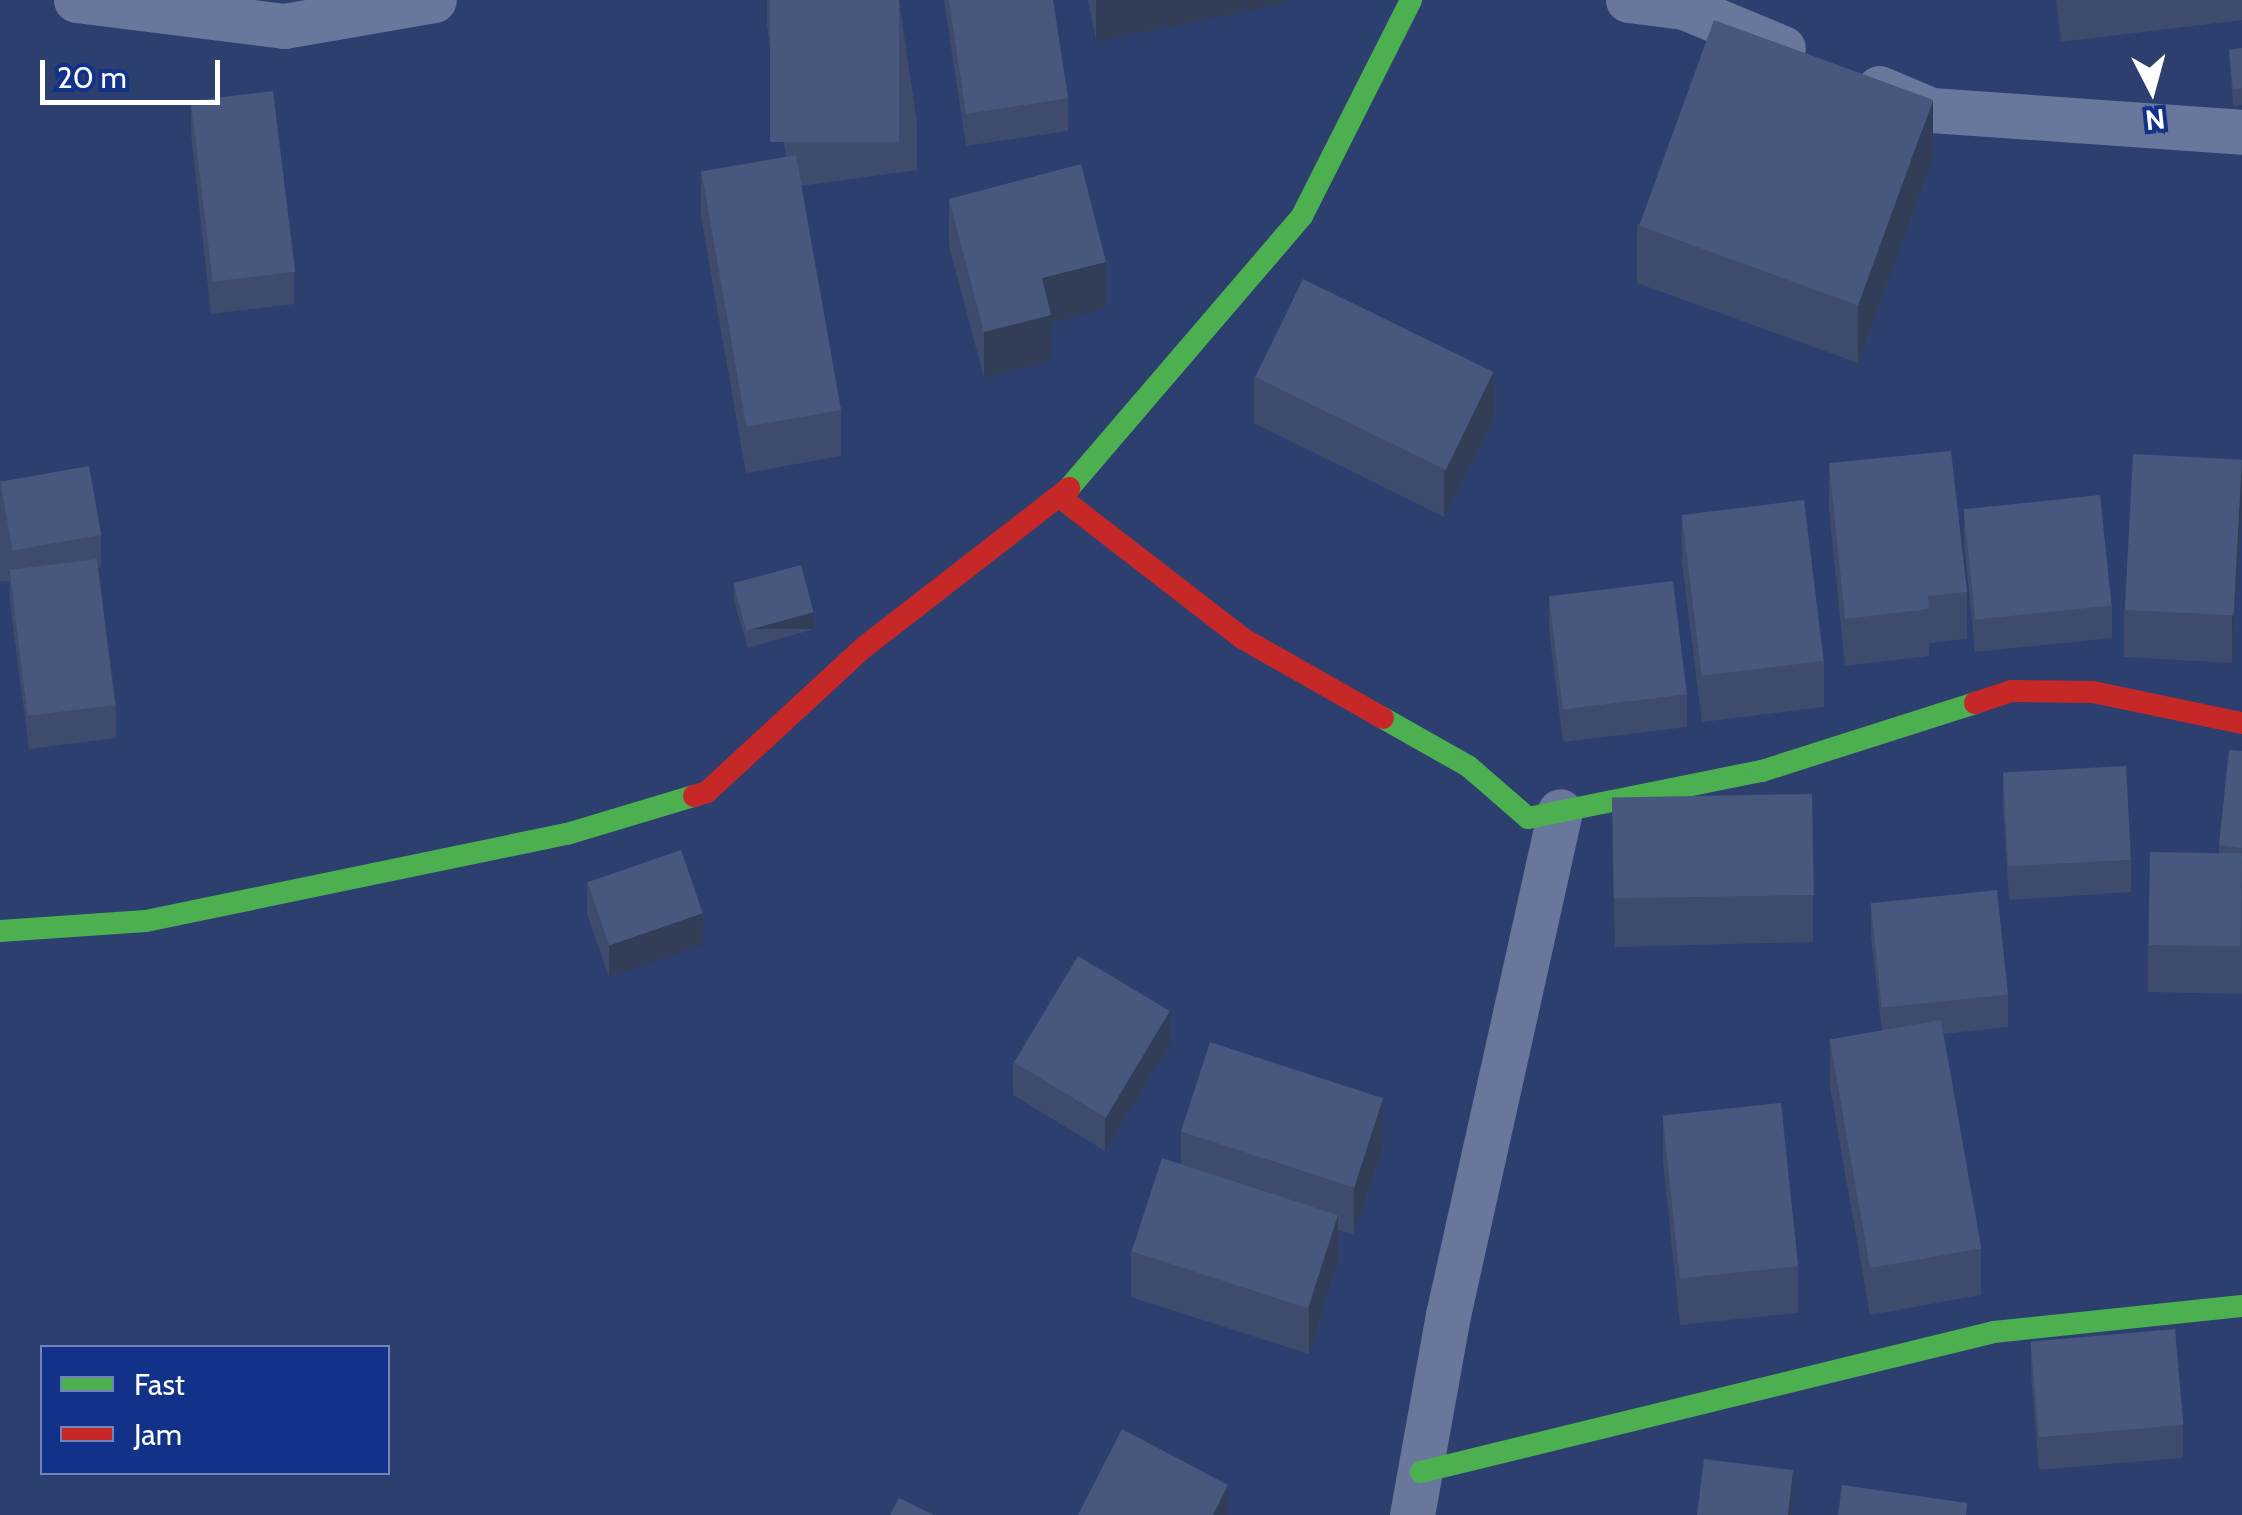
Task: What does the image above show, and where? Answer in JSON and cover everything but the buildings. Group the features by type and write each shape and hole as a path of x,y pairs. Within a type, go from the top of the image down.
{"street":[{"path":"76,0 284,26 434,0"},
{"path":"0,931 146,921 567,834 707,792 863,648 1061,498 1302,216 1411,0"},
{"path":"1628,0 1684,7 1931,110 2242,132"},
{"path":"1061,498 1242,638 1468,766 1528,818 1762,771 2011,692 2093,692 2242,723"},
{"path":"1560,811 1448,1315 1416,1493 1994,1332 2242,1306"}],"traffic: fast":[{"path":"1069,488 1302,216 1411,0"},
{"path":"1383,718 1468,766 1528,818 1762,771 1975,703"},
{"path":"0,931 146,921 567,834 694,796"},
{"path":"1421,1472 1994,1332 2242,1306"}],"traffic: jam":[{"path":"694,796 707,792 863,648 1069,488"},
{"path":"1061,498 1242,638 1383,718"},
{"path":"1975,703 2011,691 2093,692 2242,723"}]}
